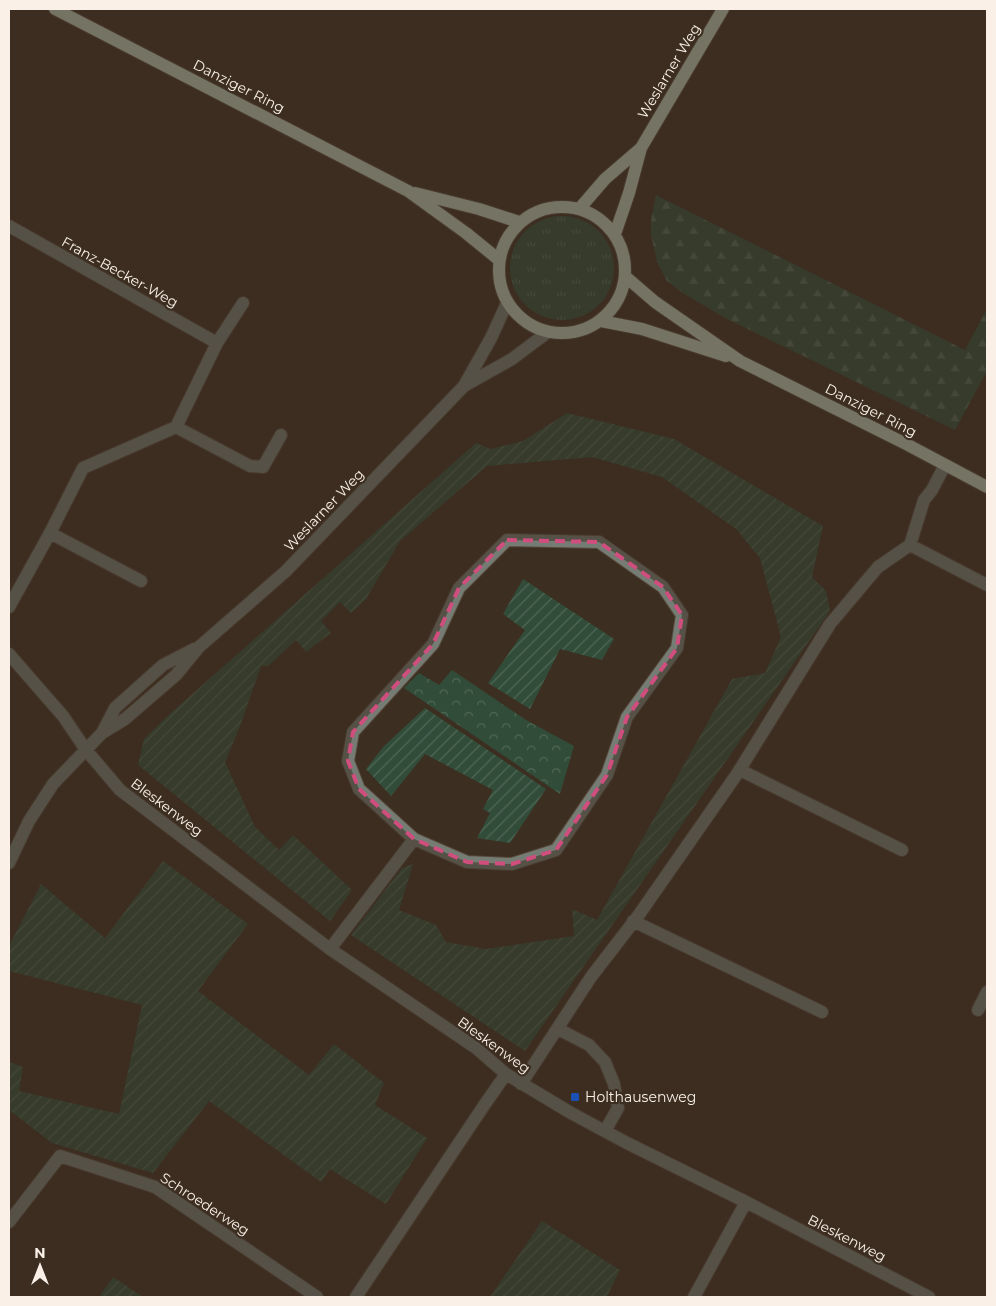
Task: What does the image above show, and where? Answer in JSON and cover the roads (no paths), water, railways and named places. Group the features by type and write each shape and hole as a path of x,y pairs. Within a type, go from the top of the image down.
{"main road":[{"name":"Danziger Ring","path":"55,9 408,191 498,259"},
{"name":"Weslarner Weg","path":"615,234 629,193 641,148 723,9"},
{"name":"Weslarner Weg","path":"580,208 605,179 641,148"},
{"name":"Danziger Ring","path":"408,191 520,222"},
{"path":"559,206 580,208 599,218 615,234 624,254 626,277 619,299 602,320 576,332 548,332 522,320 507,303 499,282 498,259 506,238 520,222 538,210 559,206"},
{"name":"Danziger Ring","path":"626,277 655,302 740,361 987,487"},
{"name":"Danziger Ring","path":"602,320 642,329 740,361"}],"street":[{"name":"Franz-Becker-Weg","path":"9,226 217,343"},
{"path":"9,608 84,468 176,428 217,343 243,303"},
{"name":"Weslarner Weg","path":"9,863 29,821 53,784 102,734 125,719 176,675 199,647 286,571 464,386 491,338 507,303"},
{"name":"Weslarner Weg","path":"464,386 512,359 548,332"},
{"path":"176,428 250,466 264,467 281,435"},
{"path":"522,1084 591,977 633,922 740,770 830,624 878,567 910,545 924,500 932,490 945,465"},
{"path":"50,533 141,582"},
{"path":"507,540 599,542 663,587 682,615 677,648 627,717 607,775 556,850 512,864 468,862 414,839 359,789 348,761 353,732 433,644 459,588 507,540"},
{"path":"910,545 987,586"},
{"name":"Bleskenweg","path":"9,654 63,716 86,750 120,790 330,949 476,1048 506,1074 605,1131 930,1297"},
{"path":"740,770 902,850"},
{"path":"330,949 414,839"},
{"path":"633,922 822,1012"},
{"path":"978,1010 987,992"},
{"path":"558,1029 589,1046 605,1062 614,1084 618,1108 605,1131"},
{"path":"356,1297 506,1074"},
{"name":"Schroederweg","path":"9,1222 60,1156 155,1187 317,1297"},
{"path":"694,1297 746,1202"}],"place":[{"name":"Holthausenweg","path":"575,1097"}]}
